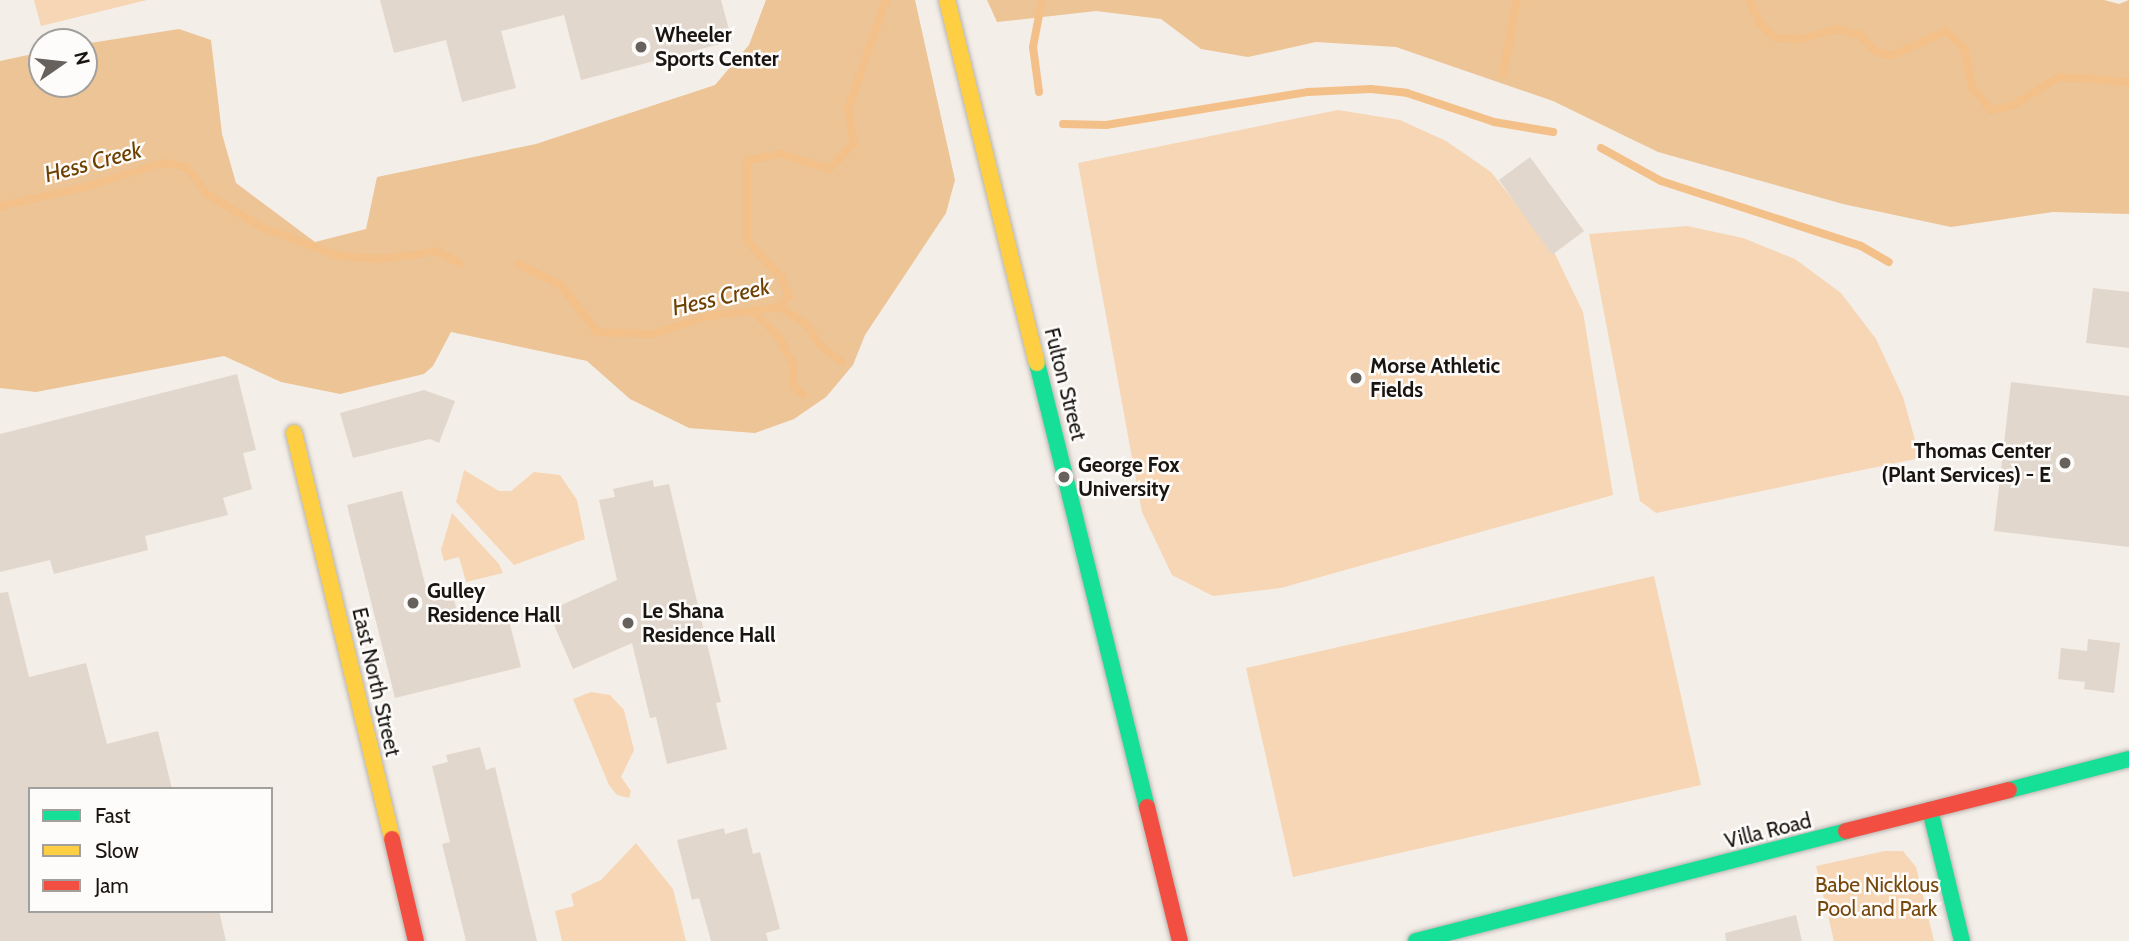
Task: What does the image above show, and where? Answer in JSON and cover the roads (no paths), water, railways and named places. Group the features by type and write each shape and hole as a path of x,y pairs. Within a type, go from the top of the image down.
{"street":[{"name":"Fulton Street","path":"947,0 1180,941"},
{"name":"East North Street","path":"294,433 416,941"},
{"name":"Villa Road","path":"1416,941 2129,759"},
{"path":"1930,810 1962,941"}],"waterway":[{"name":"Hess Creek","path":"518,264 561,285 597,332 652,334 709,316 779,307 789,296 781,277 747,241 747,160 781,154 829,169 854,143 848,109 886,0"},
{"path":"1039,92 1033,47 1042,0"},
{"path":"1503,75 1517,0"},
{"name":"Hess Creek","path":"1749,0 1760,24 1774,37 1798,40 1837,29 1860,35 1876,52 1893,55 1946,31 1964,49 1973,89 1991,110 2012,106 2059,77 2129,82"},
{"path":"1063,124 1106,125 1308,92 1371,89 1407,93 1494,122 1553,132"},
{"path":"1601,148 1661,181 1861,246 1889,262"},
{"name":"Hess Creek","path":"0,206 86,187 162,163 186,167 208,195 262,227 339,256 382,259 438,251 459,263"},
{"path":"779,307 806,324 821,346 842,362"},
{"path":"753,311 778,336 794,365 794,386 803,395"}],"place":[{"name":"Wheeler Sports Center","path":"641,47"},
{"name":"Morse Athletic Fields","path":"1356,378"},
{"name":"Thomas Center (Plant Services) - E","path":"2065,463"},
{"name":"George Fox University","path":"1064,477"},
{"name":"Gulley Residence Hall","path":"413,603"},
{"name":"Le Shana Residence Hall","path":"628,623"}],"park label":[{"name":"Babe Nicklous Pool and Park","path":"1877,897"}]}
